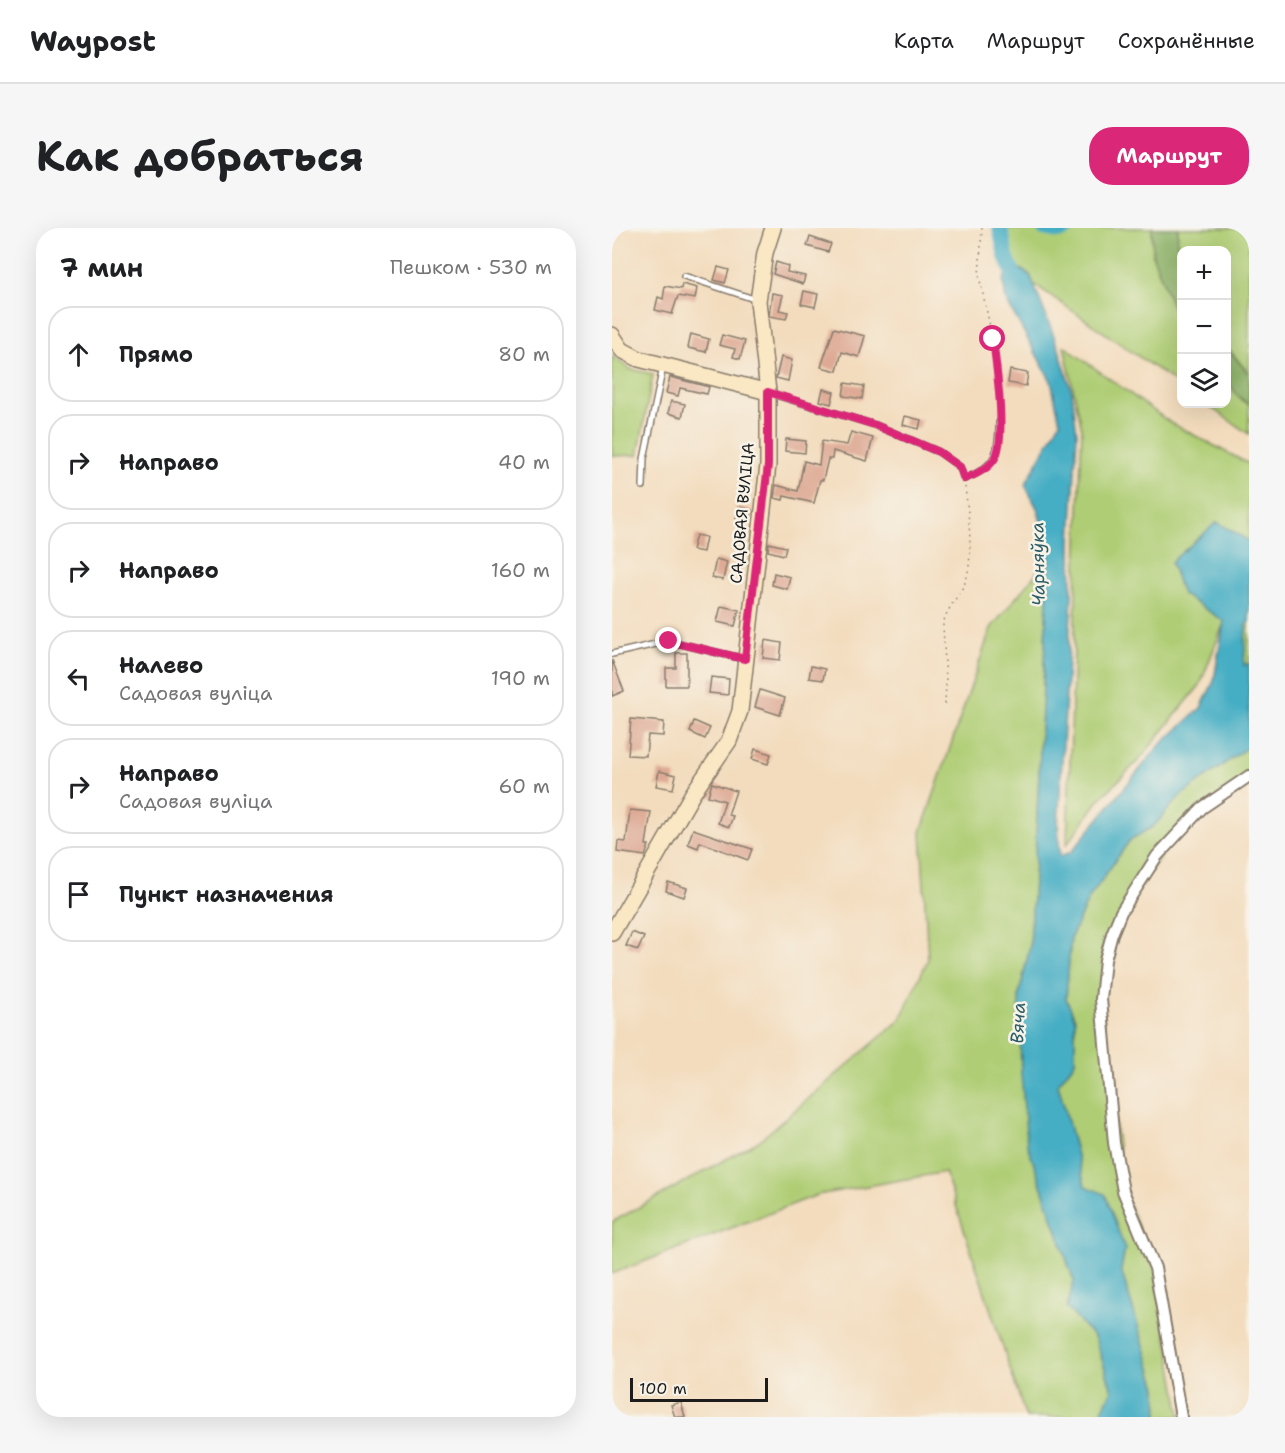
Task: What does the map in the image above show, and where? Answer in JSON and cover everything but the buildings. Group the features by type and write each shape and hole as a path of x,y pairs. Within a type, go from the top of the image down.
{"street":[{"name":"САДОВАЯ ВУЛІЦА","path":"612,933 693,793 729,741 740,711 768,465 768,392 758,301 763,262 773,228"},
{"path":"612,335 622,350 629,355 768,392"},
{"path":"1181,1417 1155,1268 1123,1191 1114,1143 1101,999 1105,960 1121,912 1157,856 1202,808 1249,776"}],"lane":[{"path":"684,276 758,301"},
{"path":"643,486 644,459 663,365"},
{"path":"768,392 875,425 939,452 960,467 964,479 981,471 995,458 999,445 999,423"},
{"path":"612,654 669,641 745,659"}],"path":[{"path":"982,228 979,276 993,339 999,423"},
{"path":"945,704 944,616 966,580 969,564 964,479"}],"green space":[{"path":"1000,228 1045,230 1152,228 1153,256 1177,317 1177,383 1034,284 1030,275 1017,267 1010,268"},
{"path":"1152,228 1178,228 1177,317 1176,316 1153,256"},
{"path":"1178,228 1249,228 1249,374 1231,352 1231,246 1178,246"},
{"path":"1064,346 1171,423 1249,464 1249,664 1243,666 1201,708 1214,681 1223,625 1200,685 1140,759 1099,800 1067,844 1082,429"},
{"path":"1231,353 1249,374 1249,404 1241,399 1232,387"},
{"path":"612,356 630,369 653,374 638,455 612,456"},
{"path":"1231,385 1241,400 1249,404 1249,434 1212,408 1231,408"},
{"path":"1049,558 1030,946 1019,995 1027,1144 1074,1281 1067,1308 1095,1338 1112,1390 1099,1417 1026,1417 945,1172 817,1195 612,1274 612,1222 759,1141 900,1020 928,959 921,832 991,628"},
{"path":"1249,746 1249,776 1180,829 1121,912 1101,999 1123,1191 1155,1268 1181,1417 1158,1417 1157,1388 1121,1270 1125,1249 1085,1186 1058,1084 1075,1062 1075,1019 1066,998 1071,937 1089,898 1130,840 1154,826 1179,797"}],"water":[{"path":"1017,267 1030,275 1059,349 1072,392 1077,434 1071,542 1072,597 1058,825 1060,856 1071,852 1159,746 1201,708 1214,681 1224,621 1182,594 1171,562 1217,522 1249,541 1249,623 1246,624 1244,665 1249,664 1249,746 1179,797 1154,826 1130,840 1089,898 1071,937 1066,998 1075,1019 1075,1062 1058,1084 1085,1186 1105,1194 1125,1249 1121,1270 1157,1388 1158,1417 1099,1417 1112,1390 1095,1338 1067,1308 1074,1281 1027,1144 1021,1073 1019,995 1030,946 1049,558 1038,510 1025,485 1060,422 1051,381 1006,300 1003,280 1010,268"}],"waterway":[{"name":"Чарняўка","path":"1000,228 1006,256 1019,287"},
{"name":"Чарняўка","path":"1044,228 1058,231 1067,228"}],"route":[{"path":"669,641 745,659 768,465 768,392 875,425 939,452 960,467 964,479 986,467 995,458 999,445 999,396 993,339"}],"water label":[{"name":"Вяча","path":"1018,1023"}]}
